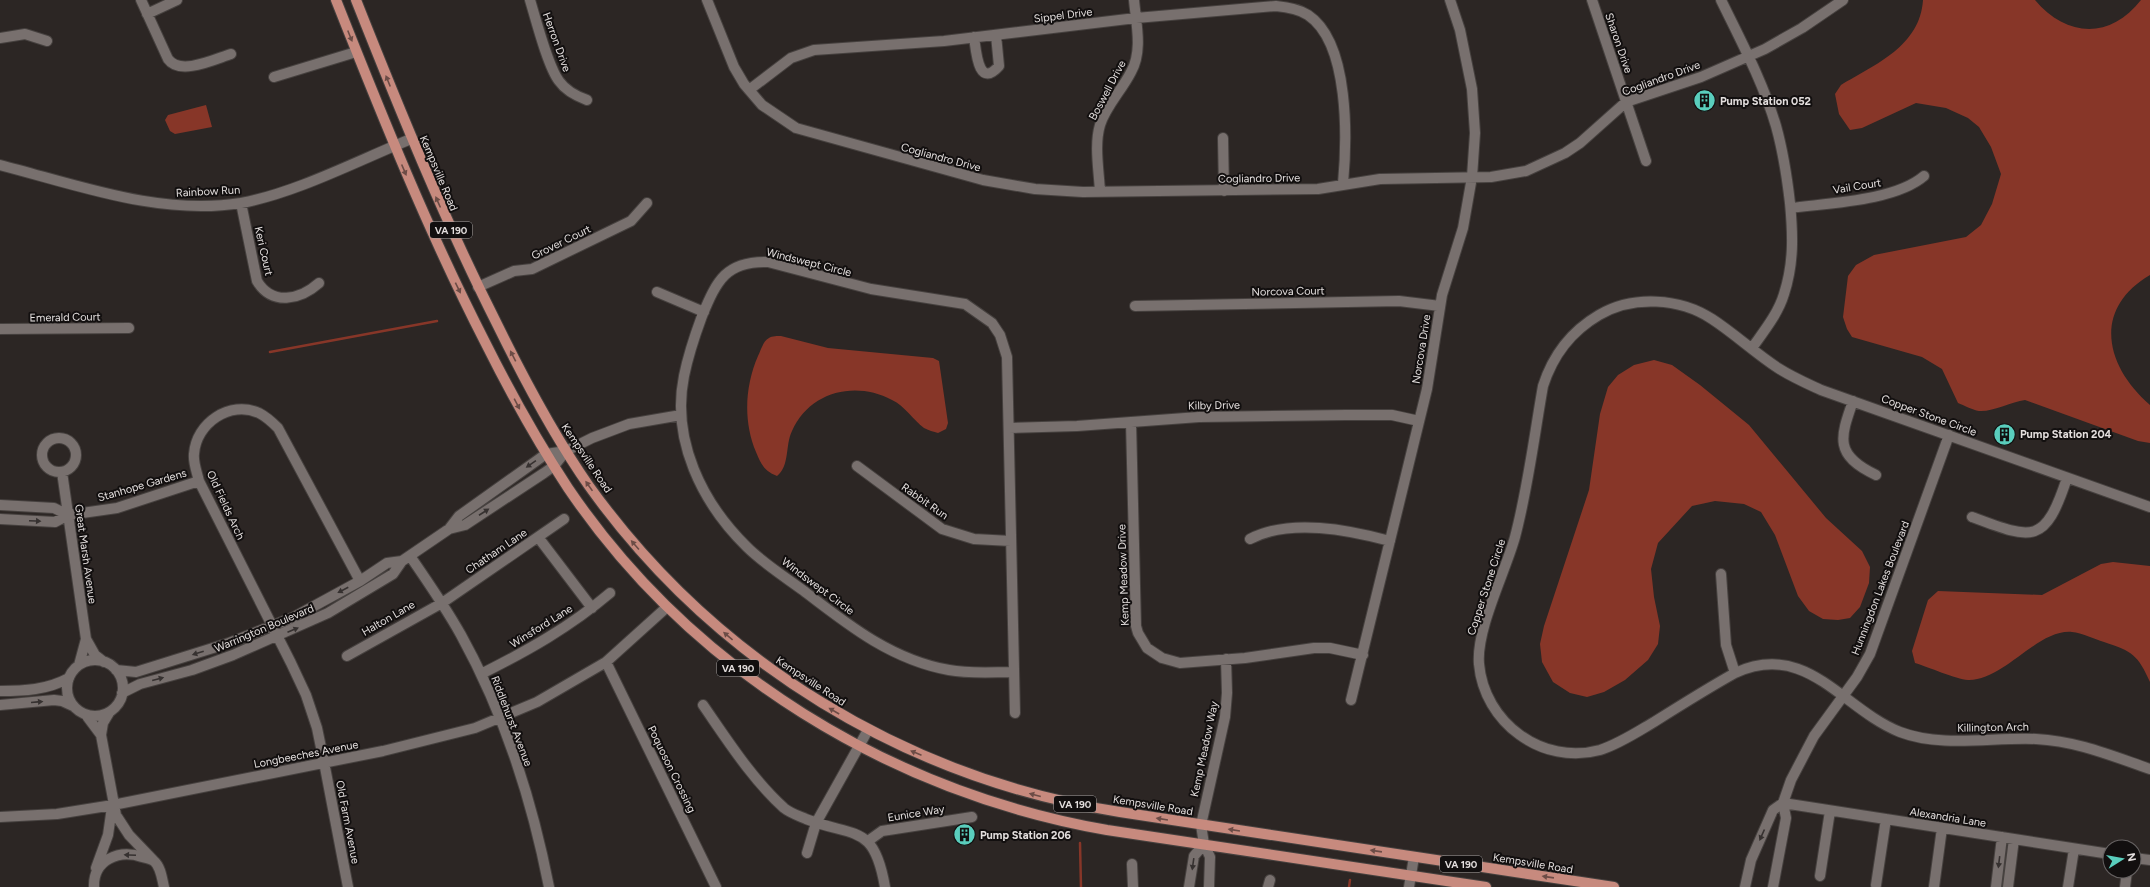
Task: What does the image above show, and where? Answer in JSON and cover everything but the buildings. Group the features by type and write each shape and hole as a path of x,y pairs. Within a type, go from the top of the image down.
{"main road":[{"name":"VA 190","path":"336,0 394,146 432,235 521,412 546,454 606,539 625,563 667,607 700,638 748,676 798,711 858,746 931,780 1003,805 1092,827 1486,887"},
{"name":"Kempsville Road","path":"356,0 411,139 445,219 530,389 566,451 589,486 626,534 666,579 710,621 780,676 831,709 868,730 939,763 1024,792 1091,807 1201,825 1614,887"}],"street":[{"path":"141,0 168,59 174,66 185,67 231,54"},
{"path":"147,14 177,0"},
{"name":"Herron Drive","path":"530,0 556,76 567,90 577,97 587,100"},
{"name":"Cogliandro Drive","path":"707,0 734,67 748,90 772,114 796,128 947,171 1007,185 1056,192 1318,189 1380,179 1472,177 1505,175 1526,171 1545,164 1580,142 1626,102 1701,77 1748,56 1802,28 1843,0"},
{"name":"Boswell Drive","path":"1100,192 1098,141 1100,126 1105,114 1132,71 1138,47 1134,0"},
{"name":"Norcova Drive","path":"1352,700 1419,421 1432,363 1440,306 1463,228 1472,177 1475,133 1472,89 1460,30 1450,0"},
{"name":"Sharon Drive","path":"1592,0 1646,161"},
{"path":"1721,0 1748,56 1776,125 1786,166 1791,208 1793,247 1791,266 1784,295 1773,318 1752,348"},
{"name":"Sippel Drive","path":"748,90 791,58 814,50 996,35 1136,18 1276,6 1288,7 1309,16 1325,33 1334,56 1341,82 1346,117 1344,184"},
{"path":"0,38 25,34 47,42"},
{"path":"974,37 979,67 984,72 989,73 995,71 999,66 996,35"},
{"path":"274,77 356,52"},
{"path":"1223,138 1224,190"},
{"name":"Rainbow Run","path":"0,165 147,202 194,206 241,203 289,190 411,139"},
{"name":"Vail Court","path":"1791,208 1888,193 1908,187 1924,176"},
{"name":"Keri Court","path":"241,203 257,281 262,288 272,296 284,299 302,295 319,283"},
{"name":"Grover Court","path":"478,287 514,271 532,269 632,221 647,203"},
{"name":"Windswept Circle","path":"1014,672 976,673 950,670 907,659 889,651 855,629 747,548 715,512 701,488 687,449 681,415 683,377 695,336 716,284 721,277 734,267 751,262 768,262 871,289 966,304 992,323 1004,346 1007,357 1015,713"},
{"path":"657,292 704,312"},
{"name":"Norcova Court","path":"1135,306 1399,301 1440,306"},
{"name":"Copper Stone Circle","path":"1843,696 1817,676 1787,665 1766,664 1736,672 1611,746 1580,753 1562,753 1531,742 1506,724 1494,708 1485,689 1479,658 1482,633 1509,557 1522,506 1542,386 1555,356 1567,340 1583,324 1611,309 1638,302 1674,304 1697,311 1712,318 1779,368 1801,381 2150,507"},
{"name":"Emerald Court","path":"0,329 129,328"},
{"path":"1853,401 1844,426 1843,444 1849,456 1857,464 1876,474"},
{"name":"Old Fields Arch","path":"324,762 317,728 306,695 199,481 194,454 196,442 202,430 210,421 221,414 233,410 246,410 258,413 269,419 278,428 360,581"},
{"path":"566,451 592,438 629,424 681,415"},
{"name":"Kilby Drive","path":"1009,428 1078,426 1199,417 1398,415 1419,421"},
{"name":"Kemp Meadow Drive","path":"1131,422 1135,597 1138,633 1147,648 1156,655 1169,661 1180,663 1314,648 1330,648 1362,656"},
{"name":"Hunningdon Lakes Boulevard","path":"1773,887 1786,818 1783,804 1790,780 1814,736 1857,677 1876,640 1949,435"},
{"name":"Warrington Boulevard","path":"122,693 140,684 192,670 233,655 277,636 341,605 393,574 406,559 449,529 459,516 546,454 566,451"},
{"name":"Warrington Boulevard","path":"449,529 465,525 554,466 566,451"},
{"name":"Rabbit Run","path":"857,466 942,529 974,540 1011,541"},
{"name":"Great Marsh Avenue","path":"62,472 86,639 95,655 104,662"},
{"path":"1972,517 2012,532 2022,533 2038,529 2049,521 2054,513 2067,478"},
{"name":"Stanhope Gardens","path":"0,519 55,522 68,515 117,508 199,481"},
{"name":"Stanhope Gardens","path":"0,505 54,508 68,515"},
{"name":"Chatham Lane","path":"442,603 564,519"},
{"path":"1250,538 1262,532 1277,529 1322,529 1349,531 1390,541"},
{"path":"538,538 592,608"},
{"name":"Warrington Boulevard","path":"116,670 136,672 229,643 294,617 360,581 387,563 406,559"},
{"name":"Riddlehurst Avenue","path":"406,559 442,603 481,674 501,719 534,824 549,887"},
{"path":"1721,574 1726,645 1736,672"},
{"name":"Winsford Lane","path":"481,674 540,644 592,608 610,593"},
{"name":"Halton Lane","path":"347,656 442,603"},
{"name":"Longbeeches Avenue","path":"0,817 57,814 113,805 426,742 475,728 501,719 551,694 606,662 667,607"},
{"name":"Great Marsh Avenue","path":"79,665 86,639"},
{"name":"Kemp Meadow Way","path":"1209,887 1210,857 1204,844 1201,825 1225,717 1227,693 1226,659"},
{"path":"0,692 41,689 52,686 69,678 79,665 91,661 104,662 116,670 120,677 122,693 117,704 103,723 102,736 113,805 121,825 158,867 164,887"},
{"name":"Poquoson Crossing","path":"606,662 716,887"},
{"path":"69,678 67,692 72,706"},
{"name":"Killington Arch","path":"1843,696 1873,719 1901,732 1927,739 2037,739 2077,744 2150,769"},
{"path":"0,705 54,700 62,701 86,715 102,736"},
{"path":"703,705 754,777 785,809 816,823 840,828 856,834 868,841 881,862 885,887"},
{"path":"86,715 94,716 109,713"},
{"path":"808,853 816,823 868,730"},
{"name":"Old Farm Avenue","path":"324,762 348,887"},
{"name":"Hunningdon Lakes Boulevard","path":"1745,887 1751,860 1773,810 1783,804"},
{"name":"Alexandria Lane","path":"1783,804 2102,853"},
{"path":"94,887 94,874 108,835 113,805"},
{"path":"1820,876 1830,810"},
{"name":"Eunice Way","path":"868,841 882,831 972,816"},
{"path":"1876,885 1886,819"},
{"path":"1934,887 1942,828"},
{"path":"1996,887 2002,837"},
{"path":"2008,887 2014,839"},
{"path":"1189,887 1194,856 1204,844"},
{"path":"2068,887 2074,848"},
{"path":"94,874 102,862 110,857 129,854 153,860"},
{"path":"1409,887 1414,857"},
{"path":"1132,864 1133,887"}],"shaded area":[{"path":"1923,0 2035,0 2047,12 2060,21 2074,27 2088,29 2102,27 2116,22 2129,13 2141,0 2150,0 2150,275 2132,289 2119,304 2113,321 2111,338 2115,356 2123,373 2135,390 2150,405 2150,443 2138,441 2025,400 1990,410 1974,410 1958,403 1942,369 1922,357 1852,337 1847,329 1843,317 1848,276 1856,265 1874,255 1966,237 1981,225 1992,204 2001,174 1991,147 1979,127 1968,118 1946,108 1916,103 1862,128 1850,130 1839,114 1835,94 1841,85 1882,61 1905,42 1914,30 1920,16"},
{"path":"206,105 212,127 175,134 170,131 165,120 168,115"},
{"path":"773,336 781,336 828,348 933,358 939,361 948,423 946,429 938,433 924,428 897,403 878,394 863,391 834,393 821,399 810,407 800,418 790,437 784,467 777,476 769,472 760,460 752,440 747,416 748,391 754,367 765,341"},
{"path":"1654,360 1672,365 1700,385 1749,425 1826,518 1862,551 1870,567 1869,583 1860,607 1850,618 1838,620 1823,619 1809,611 1798,596 1775,535 1761,512 1744,504 1715,501 1692,506 1658,543 1651,569 1654,597 1660,626 1658,644 1648,660 1625,680 1604,692 1587,697 1570,693 1553,682 1542,662 1540,644 1544,626 1589,490 1600,414 1608,387 1618,375 1634,365"},
{"path":"2113,562 2150,566 2150,682 2138,660 2128,651 2088,636 2072,632 2059,633 2046,638 1995,672 1981,678 1968,680 1963,679 1915,663 1912,651 1928,600 1938,591 2042,595 2101,564"}],"waterway":[{"path":"270,352 437,321"},
{"path":"1080,843 1081,887"},
{"path":"1349,887 1350,880"}],"place":[{"name":"Pump Station 052","path":"1705,101"},
{"name":"Pump Station 204","path":"2004,434"},
{"name":"Pump Station 206","path":"964,835"}]}
